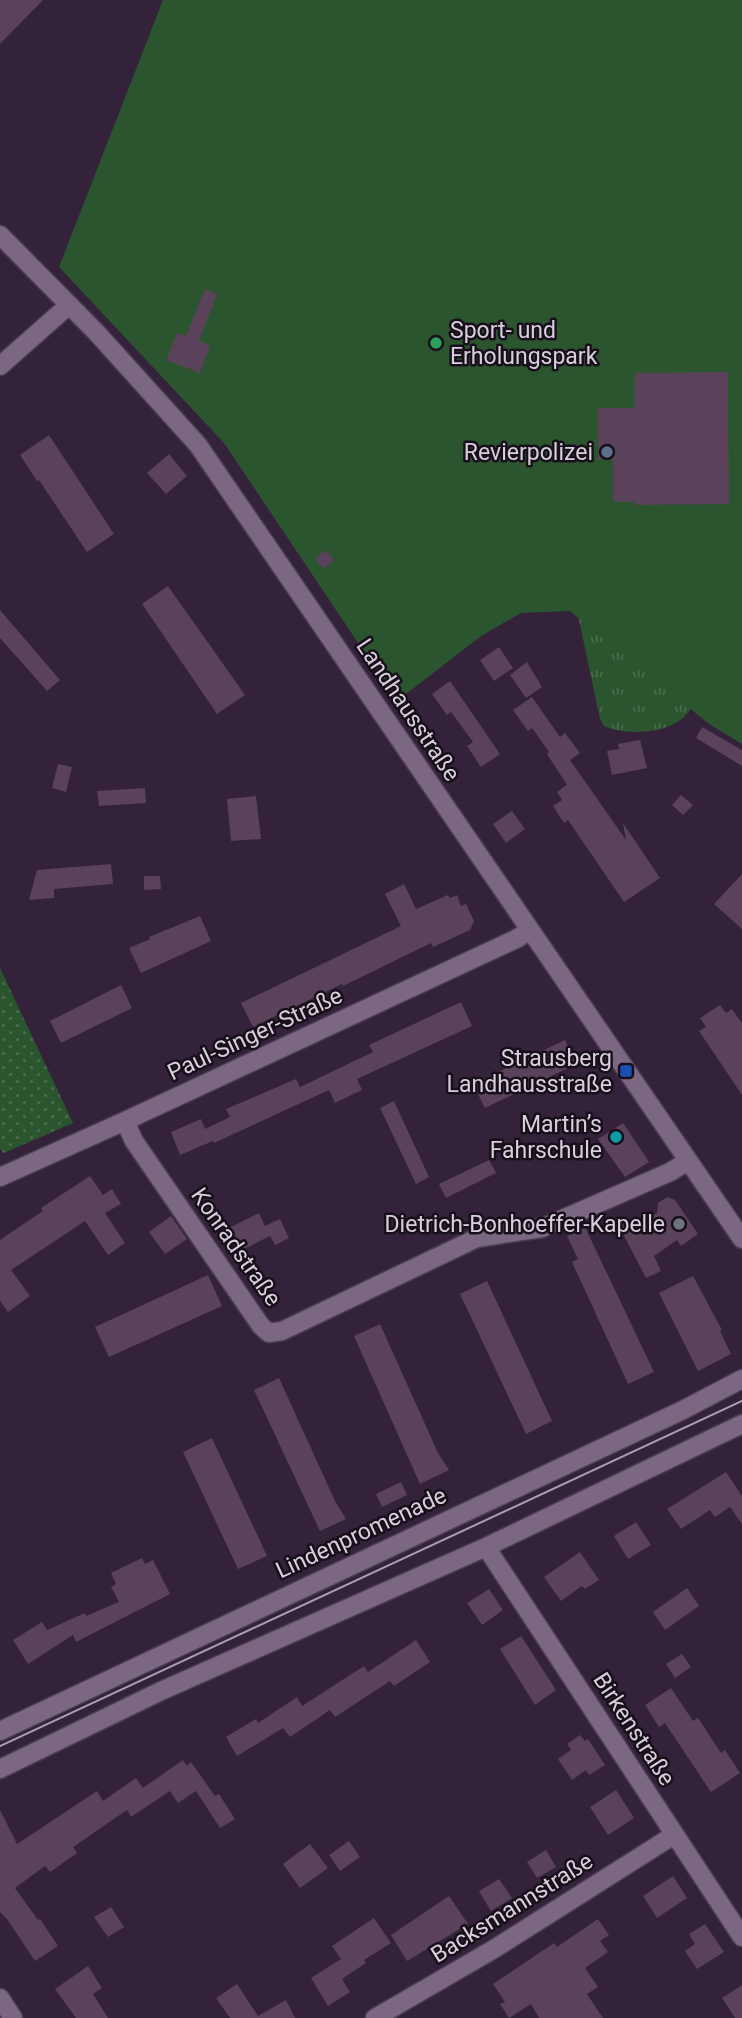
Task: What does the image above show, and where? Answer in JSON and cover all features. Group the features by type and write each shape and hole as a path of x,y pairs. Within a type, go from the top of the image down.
{"street":[{"name":"Landhausstraße","path":"0,235 104,341 198,445 742,1239"},
{"path":"0,366 69,305"},
{"name":"Paul-Singer-Straße","path":"0,1177 529,931"},
{"name":"Konradstraße","path":"125,1121 134,1141 202,1241 261,1326 269,1332 282,1331 477,1238 541,1228 688,1161"},
{"name":"Lindenpromenade","path":"0,1731 672,1415 742,1379"},
{"path":"0,1769 161,1691 486,1547 742,1424"},
{"name":"Birkenstraße","path":"486,1547 742,1937"},
{"name":"Backsmannstraße","path":"374,2018 494,1950 674,1835"},
{"path":"0,1998 13,2018"}],"green space":[{"name":"Sport- und Erholungspark","path":"163,0 742,0 742,744 709,724 570,611 521,613 481,636 397,701 224,443 59,267"},
{"path":"575,601 692,705 686,715 666,727 640,732 604,726 600,719"},
{"path":"0,968 73,1123 4,1153 0,1149"}],"building":[{"path":"0,0 43,0 0,44"},
{"path":"205,289 217,294 199,341 210,345 200,373 166,360 177,333 186,336"},
{"path":"728,372 729,504 635,505 635,502 613,502 613,460 598,459 598,408 634,408 635,373"},
{"path":"49,435 114,534 87,552 20,455"},
{"path":"169,454 187,476 166,494 147,473"},
{"path":"325,550 335,560 324,569 315,559"},
{"path":"168,586 245,695 217,714 142,604"},
{"path":"0,610 60,680 47,691 0,638"},
{"path":"499,647 513,668 494,681 480,660"},
{"path":"527,662 542,687 526,698 510,675"},
{"path":"450,681 500,754 481,767 467,746 473,742 451,712 447,715 432,694"},
{"path":"532,697 560,737 565,733 580,753 570,760 626,840 623,823 660,878 624,902 568,820 564,823 553,806 562,800 557,792 567,785 532,728 528,731 513,710"},
{"path":"702,727 742,750 742,766 696,738"},
{"path":"640,740 647,768 612,775 607,751 619,749 618,744"},
{"path":"58,764 72,767 66,792 52,788"},
{"path":"145,788 146,803 99,806 97,791"},
{"path":"681,795 693,805 683,815 672,805"},
{"path":"256,796 261,839 231,841 227,799"},
{"path":"512,811 525,829 506,843 493,824"},
{"path":"111,864 113,884 54,889 54,898 29,900 37,870"},
{"path":"742,874 742,929 714,904"},
{"path":"144,876 160,876 161,889 144,890"},
{"path":"404,884 416,909 448,895 450,898 457,895 461,906 466,904 474,921 470,930 433,947 431,943 253,1027 241,1003 401,926 385,894"},
{"path":"200,916 211,941 141,973 129,948"},
{"path":"121,985 132,1008 61,1043 50,1021"},
{"path":"461,1002 472,1026 357,1079 362,1090 335,1103 329,1090 214,1143 213,1141 180,1155 171,1132 201,1119 205,1129 230,1117 226,1109 296,1079 300,1087 373,1052 369,1045"},
{"path":"720,1005 726,1013 732,1009 742,1023 742,1095 699,1031 706,1027 700,1018"},
{"path":"565,1040 576,1064 485,1108 473,1084"},
{"path":"394,1101 429,1177 416,1184 380,1108"},
{"path":"623,1123 649,1162 625,1177 598,1139"},
{"path":"489,1160 496,1173 446,1198 439,1184"},
{"path":"90,1176 103,1195 112,1189 121,1204 105,1213 125,1243 108,1255 85,1221 11,1270 30,1296 8,1312 0,1301 0,1240 43,1211 41,1208"},
{"path":"667,1197 675,1200 698,1234 681,1246 677,1240 654,1256 661,1271 646,1278 619,1226 635,1218 639,1225 657,1213 658,1203"},
{"path":"259,1213 265,1226 280,1219 289,1238 275,1245 270,1236 242,1250 231,1227"},
{"path":"171,1216 187,1239 165,1254 149,1232"},
{"path":"585,1227 654,1372 628,1384 572,1262 578,1259 567,1236"},
{"path":"208,1275 222,1306 109,1357 95,1327"},
{"path":"693,1276 722,1330 720,1331 731,1354 698,1371 659,1293"},
{"path":"487,1281 552,1421 526,1434 460,1294"},
{"path":"380,1324 438,1453 449,1470 420,1484 354,1336"},
{"path":"279,1378 335,1501 346,1519 320,1531 254,1390"},
{"path":"212,1438 267,1556 238,1569 183,1452"},
{"path":"726,1472 742,1496 742,1524 730,1507 715,1517 710,1510 681,1529 667,1509"},
{"path":"401,1482 407,1495 382,1507 376,1494"},
{"path":"636,1522 651,1545 628,1559 614,1536"},
{"path":"580,1552 599,1580 585,1589 582,1586 561,1601 544,1577"},
{"path":"142,1558 145,1564 153,1560 170,1594 76,1642 73,1635 28,1664 13,1640 42,1622 47,1630 119,1602 111,1587 116,1584 111,1573"},
{"path":"687,1588 699,1606 665,1630 653,1612"},
{"path":"489,1589 503,1610 482,1625 467,1603"},
{"path":"521,1636 556,1690 535,1705 500,1649"},
{"path":"416,1640 430,1662 394,1686 390,1681 335,1717 330,1710 290,1737 283,1728 237,1756 226,1737 256,1719 258,1723 297,1697 302,1706 364,1666 368,1672"},
{"path":"682,1654 691,1667 675,1678 666,1664"},
{"path":"671,1688 693,1721 698,1718 721,1753 725,1750 740,1773 711,1792 665,1723 659,1727 645,1705"},
{"path":"580,1735 585,1741 588,1739 605,1765 589,1775 586,1770 572,1780 558,1759 571,1750 567,1744"},
{"path":"183,1760 187,1766 191,1762 215,1796 219,1794 235,1819 220,1828 196,1791 178,1803 170,1791 131,1817 127,1810 73,1847 77,1853 50,1872 45,1866 15,1888 58,1946 35,1961 0,1912 0,1810 17,1844 97,1791 103,1801 136,1778 143,1788"},
{"path":"616,1790 634,1818 608,1835 590,1807"},
{"path":"349,1841 360,1857 340,1871 329,1855"},
{"path":"310,1844 328,1868 300,1888 283,1864"},
{"path":"546,1850 556,1867 537,1878 527,1862"},
{"path":"673,1876 687,1898 657,1918 643,1896"},
{"path":"499,1879 512,1898 491,1911 479,1891"},
{"path":"449,1896 468,1924 407,1961 391,1935"},
{"path":"111,1907 124,1927 108,1937 94,1917"},
{"path":"374,1918 391,1943 364,1960 366,1963 342,1979 350,1992 328,2006 311,1978 341,1959 332,1946"},
{"path":"598,1919 609,1935 600,1941 608,1952 585,1968 598,1987 587,1994 603,2018 539,2018 531,2004 509,2018 500,2004 505,2002 493,1984 554,1943 557,1947"},
{"path":"705,1924 724,1952 697,1969 685,1951 695,1944 689,1934"},
{"path":"88,1966 102,1988 93,1994 108,2018 76,2018 55,1989"},
{"path":"237,1984 258,2016 286,2000 295,2018 230,2018 216,1998"},
{"path":"742,1985 742,2018 735,2018 722,1998"}],"tram line":[{"path":"0,1746 742,1401"}],"place":[{"name":"Sport- und Erholungspark","path":"436,343"},
{"name":"Revierpolizei","path":"607,452"},
{"name":"Strausberg Landhausstraße","path":"626,1071"},
{"name":"Martin’s Fahrschule","path":"616,1137"},
{"name":"Dietrich-Bonhoeffer-Kapelle","path":"679,1224"}]}
